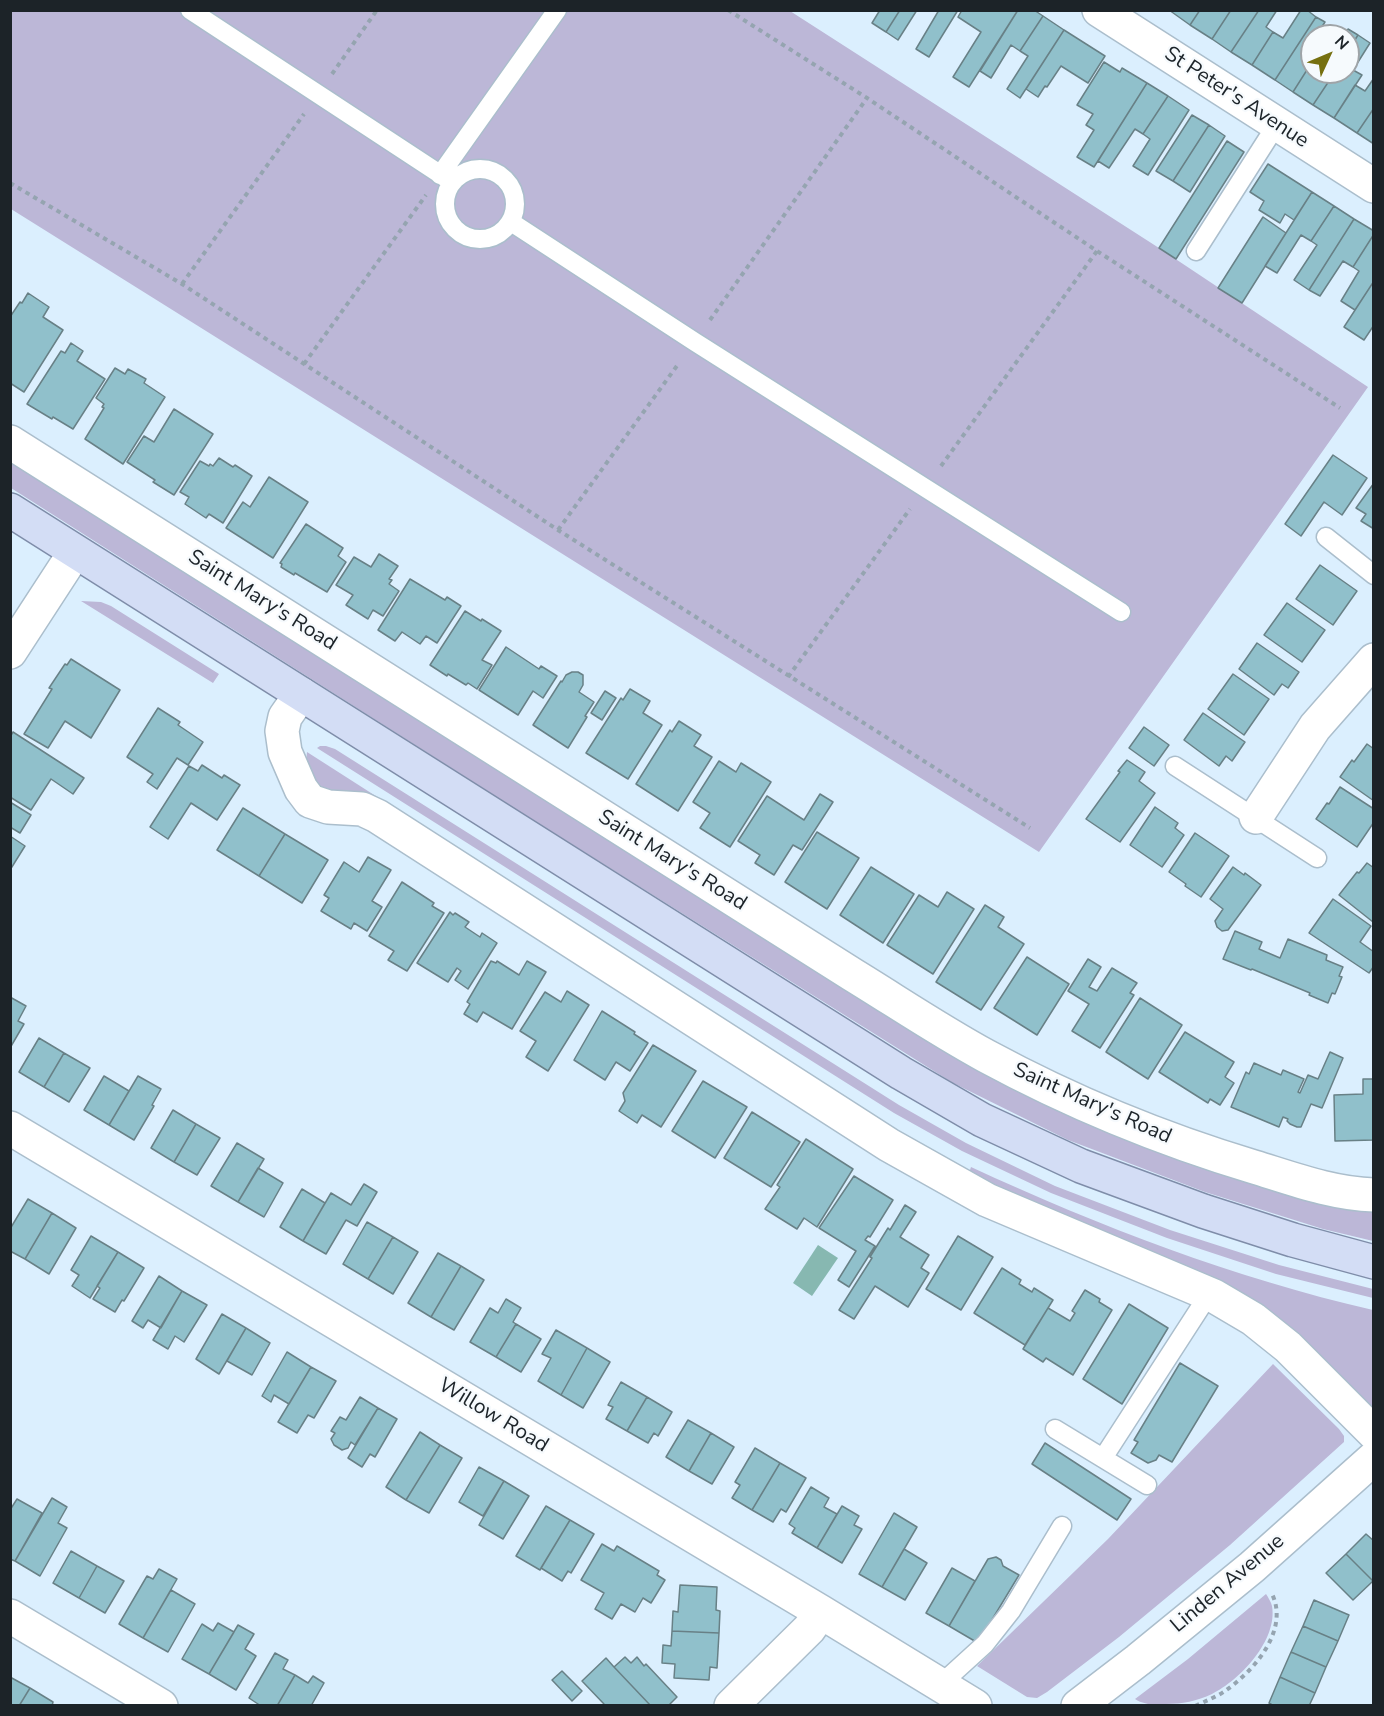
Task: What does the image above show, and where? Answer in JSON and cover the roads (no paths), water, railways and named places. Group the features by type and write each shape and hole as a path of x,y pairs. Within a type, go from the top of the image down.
{"main road":[{"path":"10,510 901,1073 982,1120 1081,1166 1203,1211 1293,1240 1374,1262"}],"street":[{"name":"St Peter's Avenue","path":"1099,10 1374,186"},
{"name":"Saint Mary's Road","path":"10,442 843,969 983,1054 1044,1086 1106,1114 1204,1152 1301,1181 1358,1195 1374,1195"},
{"path":"10,652 75,552"},
{"path":"1256,817 1315,727 1374,660"},
{"path":"301,694 285,717 282,731 285,752 301,789 310,801 328,807 362,809 377,816 889,1145 987,1200 1209,1294 1252,1319 1288,1347 1374,1433"},
{"name":"Willow Road","path":"10,1128 975,1706"},
{"name":"Linden Avenue","path":"1078,1706 1252,1567 1374,1458"},
{"path":"731,1706 809,1629 821,1612"},
{"path":"10,1616 161,1706"}],"lane":[{"path":"190,10 446,178 472,169 483,168 495,171 505,178 516,199 511,222 503,231 482,240 460,233 452,225 445,204 446,178 556,10"},
{"path":"1196,251 1276,124"},
{"path":"511,222 694,342 1120,612"},
{"path":"1326,537 1374,575"},
{"path":"1174,766 1317,858"},
{"path":"1103,1458 1209,1294"},
{"path":"1055,1429 1147,1485"},
{"path":"941,1684 985,1644 1011,1611 1062,1527"}]}
